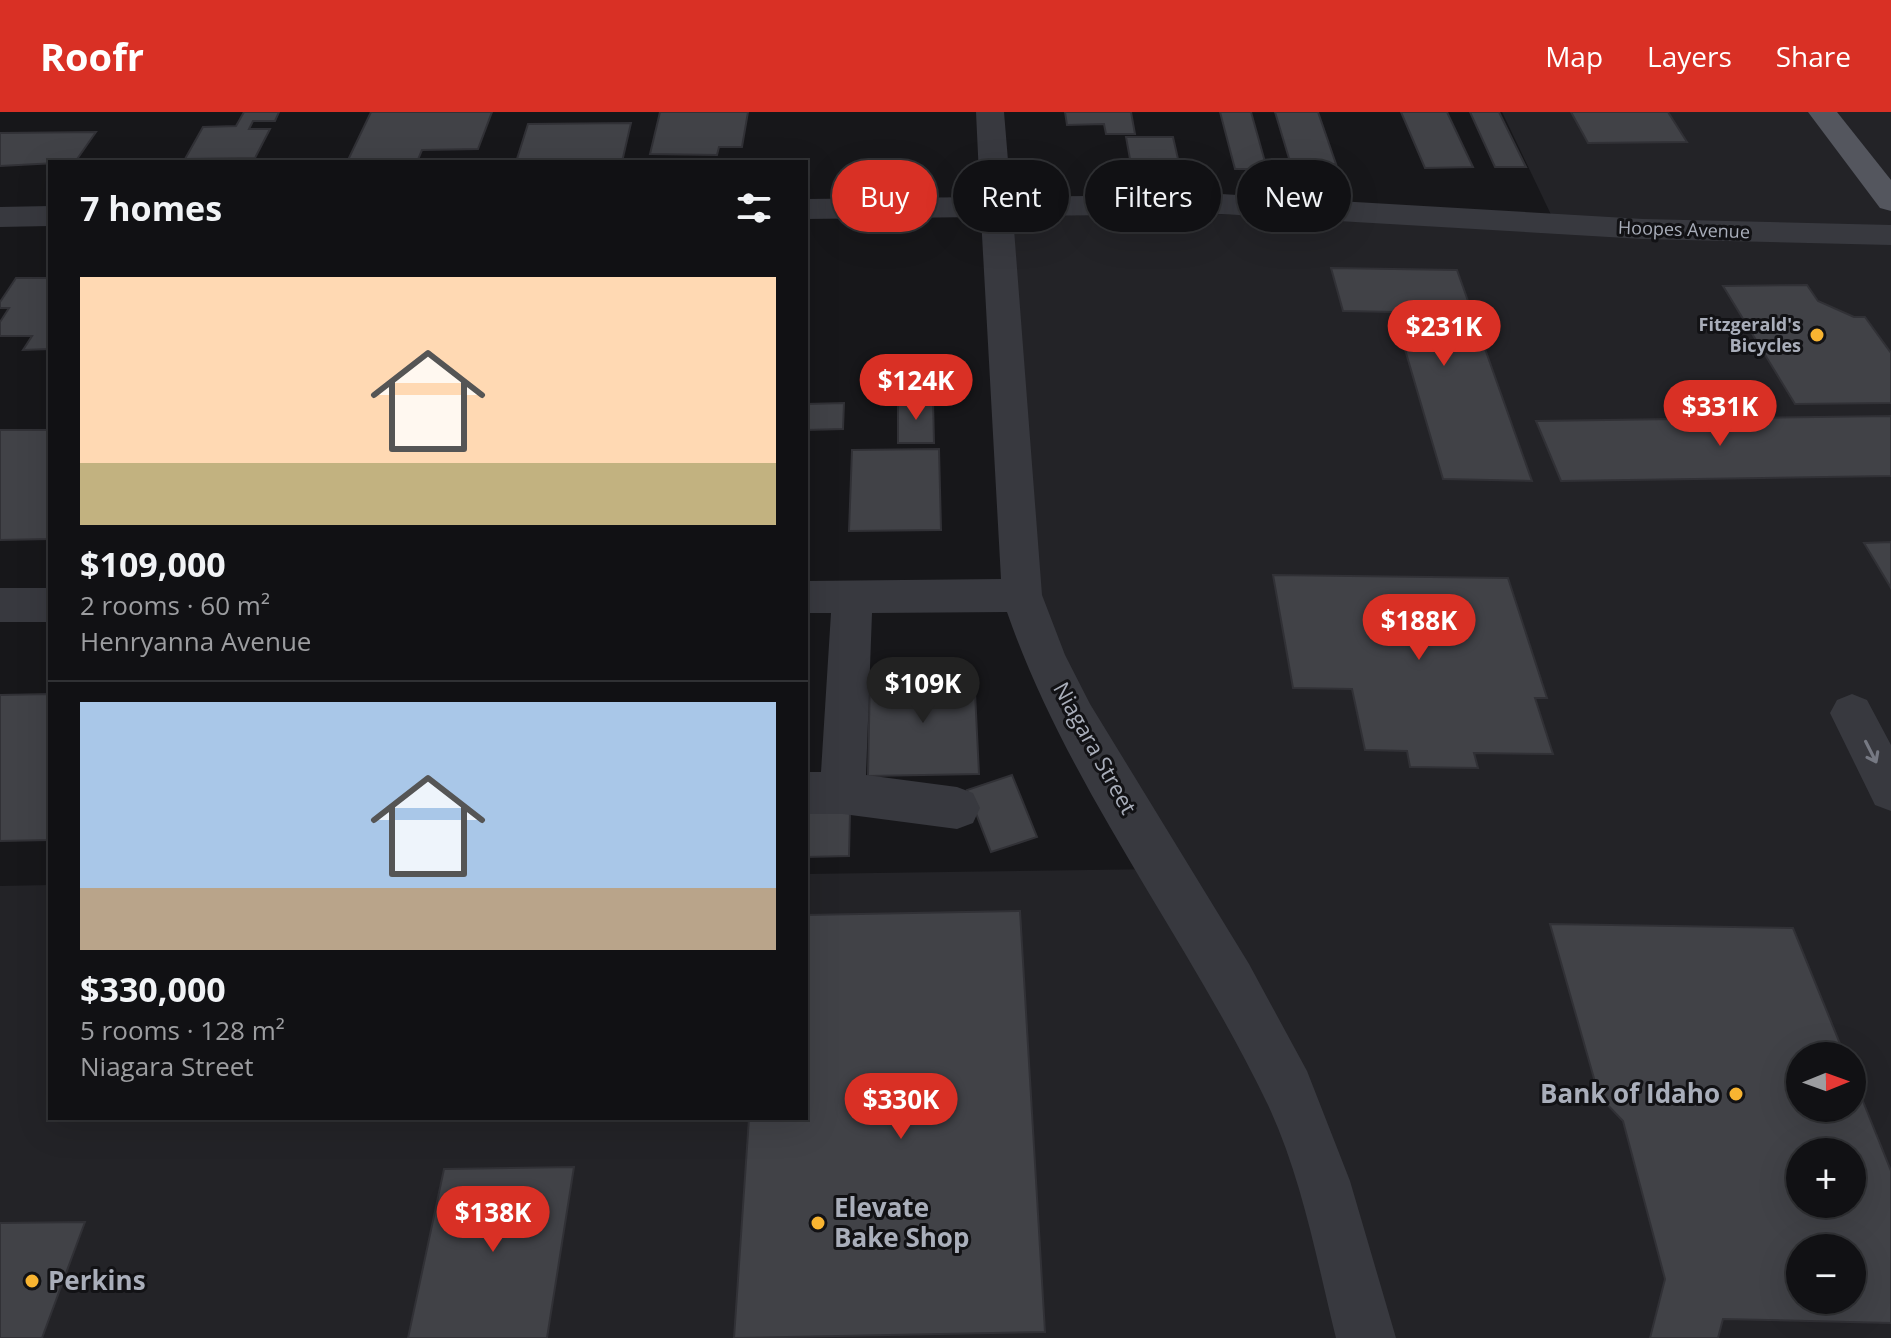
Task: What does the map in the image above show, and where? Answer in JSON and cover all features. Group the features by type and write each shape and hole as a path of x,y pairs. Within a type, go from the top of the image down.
{"main road":[{"path":"1822,112 1891,201"}],"street":[{"name":"Niagara Street","path":"990,112 993,160"},
{"name":"Hoopes Avenue","path":"1069,207 1279,206 1643,229 1891,235"},
{"name":"Hoopes Avenue","path":"808,209 953,208"},
{"path":"0,217 48,216"},
{"name":"Niagara Street","path":"998,232 1022,595 1047,662 1085,734 1236,991 1289,1091 1322,1178 1366,1338"},
{"path":"808,597 1022,595"},
{"path":"852,597 824,793 957,808"},
{"path":"0,605 48,605"},
{"path":"1852,713 1891,791"}],"shaded area":[{"path":"1502,112 1891,112 1891,1338 0,1338 0,886 48,885 48,1120 808,1120 808,874 1163,869 1047,662 999,232 1069,232 1069,210 1085,210 1085,232 1221,232 1221,214 1237,214 1237,232 1351,232 1351,218 1555,223"}],"building":[{"path":"244,112 279,112 275,121 253,121 249,129 270,129 255,158 185,159 203,127 236,126"},
{"path":"371,112 492,112 478,149 422,150 418,160 348,160"},
{"path":"660,112 748,112 742,147 719,147 717,155 650,154"},
{"path":"1065,112 1131,112 1135,134 1106,134 1104,124 1067,125"},
{"path":"1220,112 1251,112 1264,160 1237,160 1235,169"},
{"path":"1275,112 1318,112 1335,160 1289,160"},
{"path":"1401,112 1447,112 1473,167 1425,168"},
{"path":"1470,112 1499,112 1526,167 1495,167"},
{"path":"1571,112 1668,112 1687,142 1588,143"},
{"path":"631,123 622,160 517,160 528,124"},
{"path":"96,132 76,160 0,166 0,133"},
{"path":"1126,137 1173,137 1178,159 1130,159"},
{"path":"1331,268 1457,270 1532,481 1443,479 1394,312 1343,311"},
{"path":"16,278 48,278 48,349 23,350 32,336 0,336 0,322 9,308 0,308 0,302"},
{"path":"1807,285 1818,301 1854,317 1865,317 1891,353 1891,403 1795,404 1723,286"},
{"path":"898,401 933,401 934,443 898,443"},
{"path":"844,403 843,429 808,430 808,404"},
{"path":"1891,416 1891,476 1561,481 1536,421"},
{"path":"0,430 48,430 48,539 0,540"},
{"path":"939,449 941,530 849,531 852,450"},
{"path":"1891,542 1891,588 1864,543"},
{"path":"1273,575 1508,578 1547,698 1535,698 1553,754 1474,753 1478,768 1410,767 1407,751 1365,750 1352,689 1293,688"},
{"path":"974,672 979,774 868,776 870,674"},
{"path":"48,694 48,840 0,841 0,695"},
{"path":"1012,775 1037,837 991,852 967,790"},
{"path":"850,812 849,856 808,857 808,813"},
{"path":"1020,911 1045,1332 734,1338 749,1120 808,1120 808,915"},
{"path":"1550,924 1793,928 1839,1042 1786,1042 1786,1122 1866,1122 1866,1109 1891,1171 1891,1323 1723,1319 1718,1338 1650,1338 1665,1279 1623,1121 1599,1096"},
{"path":"574,1167 547,1338 408,1338 444,1169"},
{"name":"Perkins","path":"85,1222 42,1338 0,1338 0,1223"}],"place":[{"name":"Fitzgerald's Bicycles","path":"1817,335"},
{"name":"Bank of Idaho","path":"1736,1094"},
{"name":"Elevate Bake Shop","path":"818,1223"},
{"name":"Perkins","path":"32,1281"}]}
